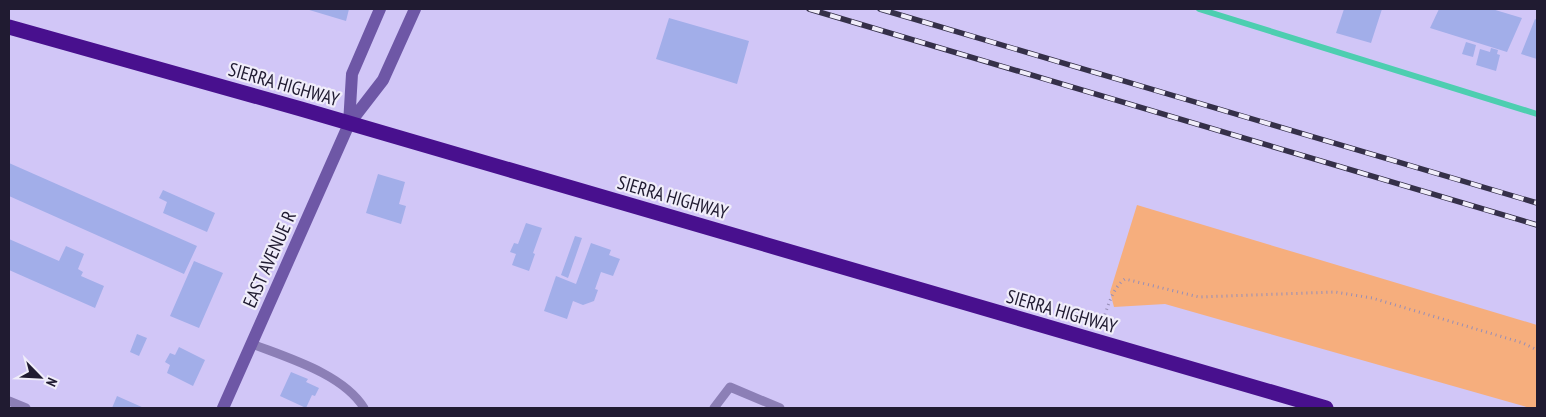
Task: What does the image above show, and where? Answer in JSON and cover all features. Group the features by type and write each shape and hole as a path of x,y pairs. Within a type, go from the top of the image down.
{"highway":[{"name":"SIERRA HIGHWAY","path":"9,27 1326,408"}],"main road":[{"name":"EAST AVENUE R","path":"349,124 352,74 380,9"},
{"name":"EAST AVENUE R","path":"223,408 349,124 383,80 415,9"}],"lane":[{"path":"252,344 291,359 336,380 364,408"},
{"path":"714,408 730,387 780,408"},
{"path":"9,402 26,408"}],"path":[{"path":"1096,342 1110,299 1125,279 1199,297 1335,292 1372,298 1523,344 1537,350"}],"shaded area":[{"path":"1137,205 1537,325 1537,408 1530,408 1165,304 1114,307 1110,292"}],"building":[{"path":"306,9 349,9 346,21"},
{"path":"1344,9 1382,9 1371,43 1336,33"},
{"path":"1439,9 1492,9 1522,18 1507,52 1430,28"},
{"path":"669,18 749,41 737,84 656,59"},
{"path":"1535,19 1537,20 1537,59 1521,54"},
{"path":"1466,42 1476,45 1473,57 1462,54"},
{"path":"1491,48 1498,50 1497,54 1500,55 1496,71 1476,65 1480,49 1490,52"},
{"path":"9,163 197,246 184,274 9,196"},
{"path":"378,174 405,182 399,204 406,206 401,224 366,213"},
{"path":"163,190 215,213 207,232 163,213 167,202 159,198"},
{"path":"526,223 542,228 529,271 512,265 516,254 510,252 514,243 518,244"},
{"path":"575,236 582,238 568,278 561,275"},
{"path":"9,239 59,261 66,246 84,254 78,269 83,272 81,276 104,286 95,308 9,270"},
{"path":"591,243 611,250 609,255 620,259 613,276 601,272 595,289 598,290 594,301 583,305 573,301 567,319 544,311 556,276 576,284"},
{"path":"194,261 223,273 199,328 170,316"},
{"path":"137,334 147,338 139,356 130,352"},
{"path":"179,347 205,360 193,386 167,373 170,365 165,362 170,353 175,355"},
{"path":"291,372 308,379 306,382 319,388 315,396 312,395 306,408 280,396"},
{"path":"117,396 144,408 112,408"}],"waterway":[{"path":"1199,9 1537,114"}],"railway":[{"path":"809,9 1537,225"},
{"path":"880,9 1537,203"}]}
